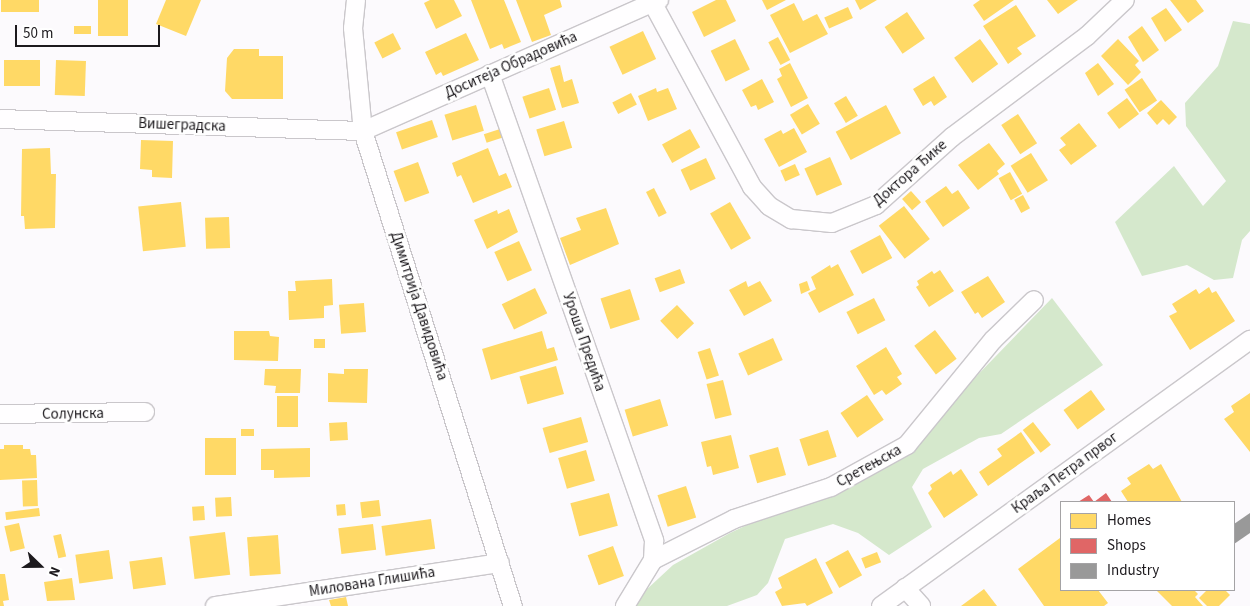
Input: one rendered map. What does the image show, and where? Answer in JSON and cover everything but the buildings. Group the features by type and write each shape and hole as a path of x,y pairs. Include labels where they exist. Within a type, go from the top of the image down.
{"street":[{"name":"Димитрија Давидовића","path":"356,0 353,28 363,131 513,606"},
{"name":"Доктора Ђике","path":"654,1 752,187 769,206 791,219 832,223 876,205 952,137 1086,36 1125,0"},
{"name":"Доситеја Обрадовића","path":"363,131 654,1"},
{"name":"Уроша Предића","path":"490,74 654,541 653,560"},
{"name":"Вишеградска","path":"0,119 363,131"},
{"name":"Сретењска","path":"653,560 734,518 831,487 907,444 993,340 1034,300"},
{"name":"Краља Петра првог","path":"881,606 1250,340"},
{"name":"Солунска","path":"0,414 145,412"},
{"path":"624,606 653,560"},
{"name":"Милована Глишића","path":"215,606 500,563"},
{"path":"905,588 921,606"}],"green space":[{"path":"1233,21 1250,24 1250,231 1242,240 1233,278 1214,280 1187,265 1142,276 1115,222 1174,166 1203,206 1226,181 1186,126 1185,103 1218,66"},
{"path":"1052,298 1103,365 1001,434 979,438 923,469 912,487 932,527 889,555 858,533 833,524 785,539 768,583 757,595 727,606 635,606 645,591 673,565 730,533 917,445 964,389"}]}
